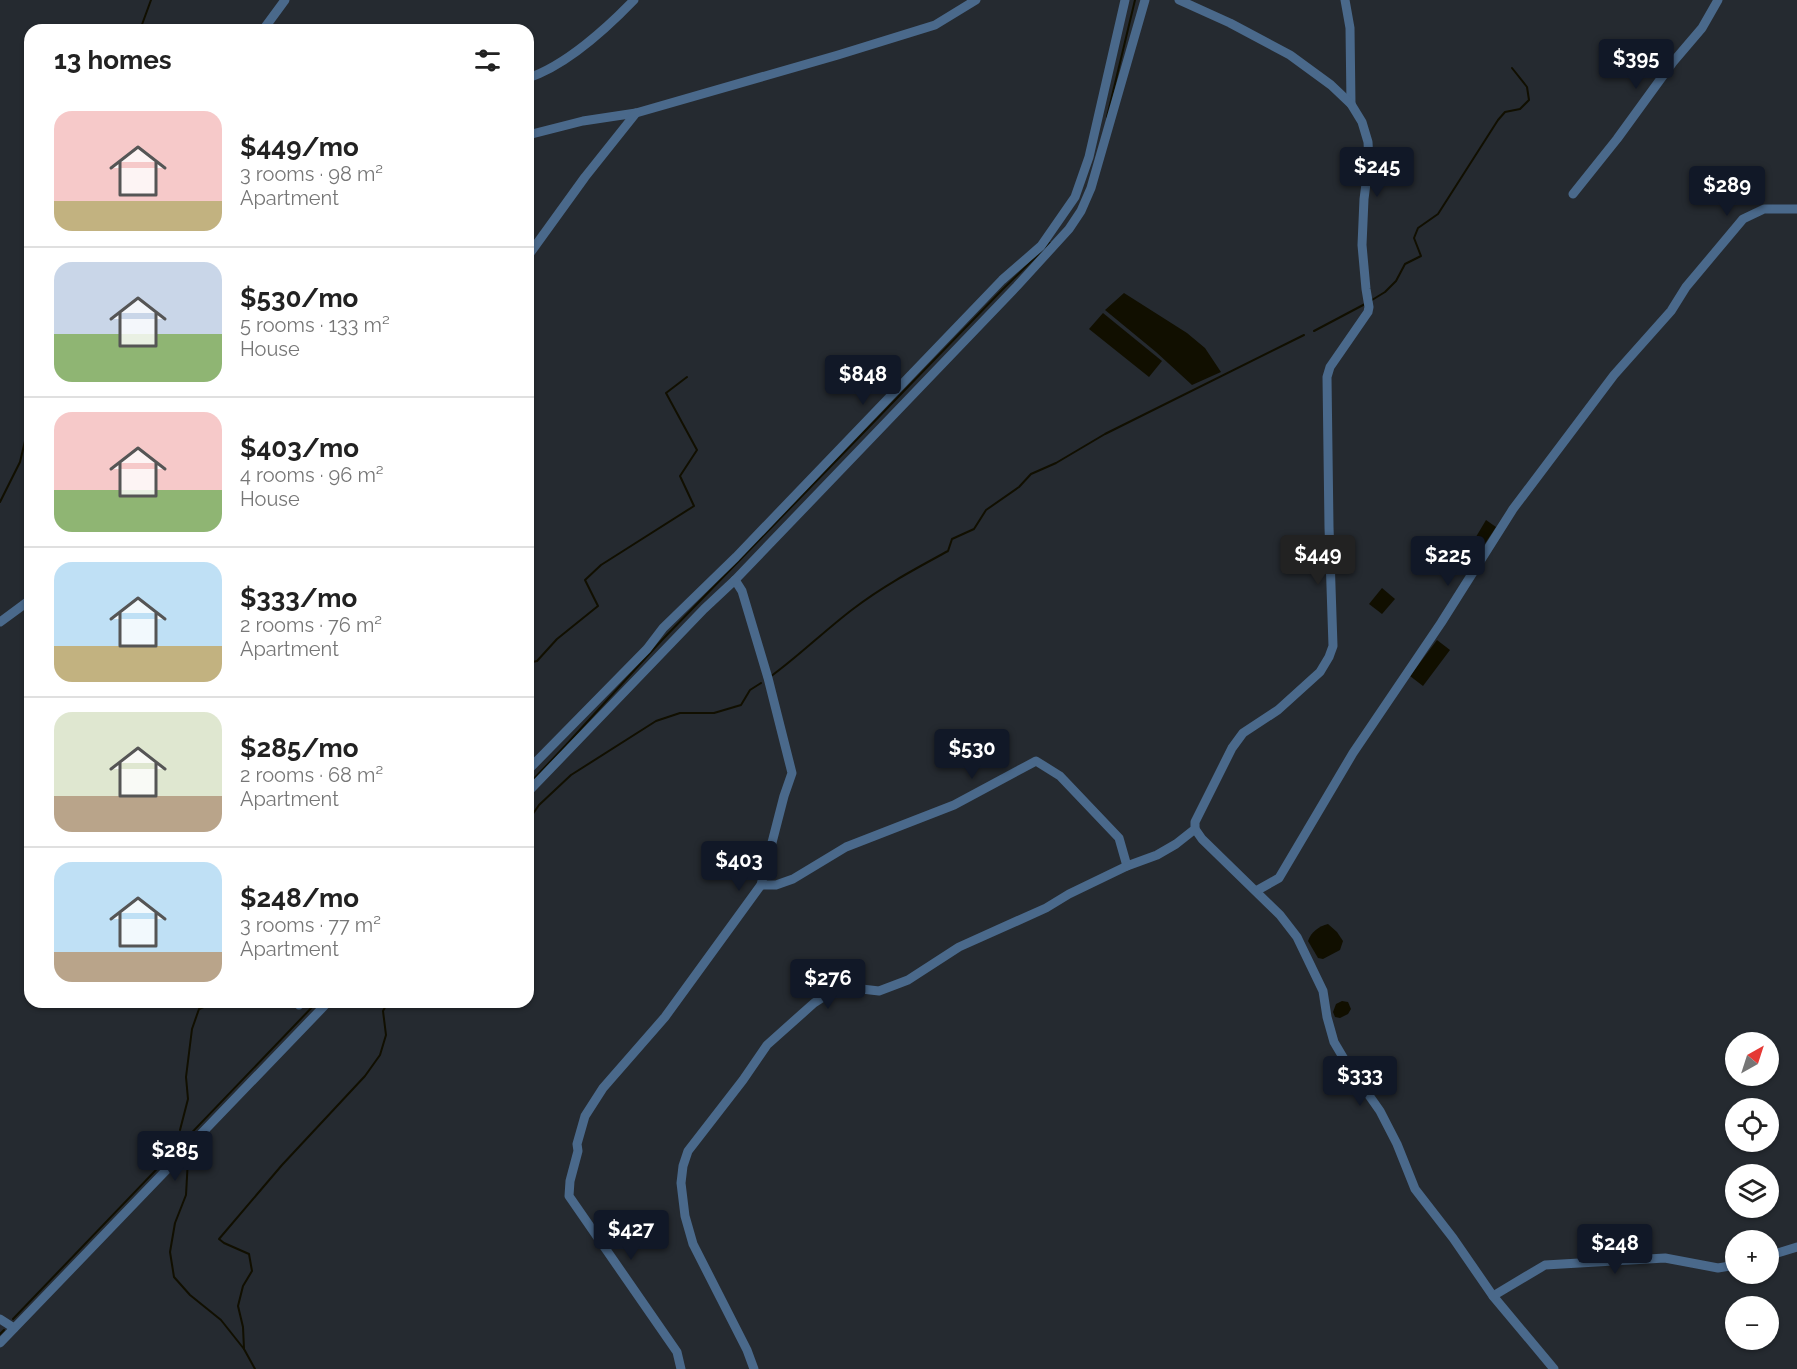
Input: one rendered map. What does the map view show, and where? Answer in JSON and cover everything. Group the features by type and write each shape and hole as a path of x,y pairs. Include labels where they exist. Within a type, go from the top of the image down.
{"street":[{"path":"267,24 285,0"},
{"path":"534,75 554,66 588,42 617,19 634,0"},
{"path":"534,133 583,121 636,113 744,83 935,25 976,0"},
{"path":"534,764 1002,280 1041,246 1075,197 1089,157 1125,0"},
{"path":"534,786 704,609 735,580 1069,229 1081,211 1091,188 1145,0"},
{"path":"1179,0 1230,23 1290,55 1331,85 1351,104 1362,122 1368,142 1369,161 1364,199 1362,245 1370,307 1330,367 1328,377 1333,646 1320,672 1278,710 1243,733 1232,748 1196,822 1195,829 1202,839 1280,915 1297,937 1323,991 1334,1042 1380,1111 1397,1144 1414,1189 1453,1238 1493,1296 1554,1369"},
{"path":"1345,0 1350,28 1351,104"},
{"path":"1573,194 1617,139 1673,62 1702,28 1718,0"},
{"path":"534,248 585,177 636,113"},
{"path":"1256,891 1279,878 1353,753 1441,623 1513,509 1614,375 1671,310 1686,286 1743,219 1764,208 1797,209"},
{"path":"681,1369 677,1352 569,1196 570,1181 585,1116 603,1088 665,1017 761,885 792,772 768,678 742,591 735,580"},
{"path":"0,622 24,604"},
{"path":"761,885 776,885 793,879 846,847 954,805 1036,761 1060,776 1119,838 1127,866"},
{"path":"754,1369 747,1350 693,1244 685,1216 681,1183 688,1151 767,1045 814,1003 831,992 853,988 879,991 894,986 914,976 958,947 1046,908 1069,894 1127,866 1157,855 1195,829"},
{"path":"0,1343 322,1008"},
{"path":"1779,1253 1797,1247"},
{"path":"1493,1296 1545,1265 1665,1258 1718,1268 1725,1266"},
{"path":"0,1319 14,1328"}],"shaded area":[{"path":"1124,293 1187,333 1205,348 1221,372 1192,385 1105,310"},
{"path":"1103,313 1162,361 1149,377 1089,329"},
{"path":"1486,520 1496,527 1478,554 1470,547"},
{"path":"1382,588 1395,599 1382,614 1369,604"},
{"path":"1437,640 1450,650 1423,686 1410,676"},
{"path":"1328,924 1343,941 1340,950 1323,959 1318,958 1308,941 1316,930"},
{"path":"1342,1001 1348,1002 1351,1009 1348,1014 1340,1018 1335,1017 1333,1012 1336,1004"}],"waterway":[{"path":"142,24 151,0"},
{"path":"1107,117 1135,0"},
{"path":"1372,300 1396,281 1405,264 1421,256 1414,238 1418,228 1438,214 1498,120 1505,112 1520,109 1529,100 1527,87 1512,68"},
{"path":"534,779 662,640 1050,243"},
{"path":"1314,331 1365,304"},
{"path":"770,677 864,601 899,578 948,551 952,539 974,529 986,510 1019,487 1031,474 1056,463 1105,434 1304,335"},
{"path":"534,662 557,639 598,606 585,580 601,565 694,506 680,476 697,450 666,393 687,377"},
{"path":"0,502 20,462 24,445"},
{"path":"534,812 571,775 656,721 680,713 714,713 741,705 750,690 761,683"},
{"path":"180,1130 188,1099 186,1077 192,1029 201,1008"},
{"path":"13,1319 311,1008"},
{"path":"244,1349 243,1327 238,1306 243,1286 252,1271 249,1254 219,1239 282,1165 365,1076 380,1055 386,1035 383,1011 385,1008"},
{"path":"188,1159 186,1195 175,1223 170,1252 174,1277 190,1295 221,1320 244,1349 255,1369"},
{"path":"0,1334 4,1330"}]}
